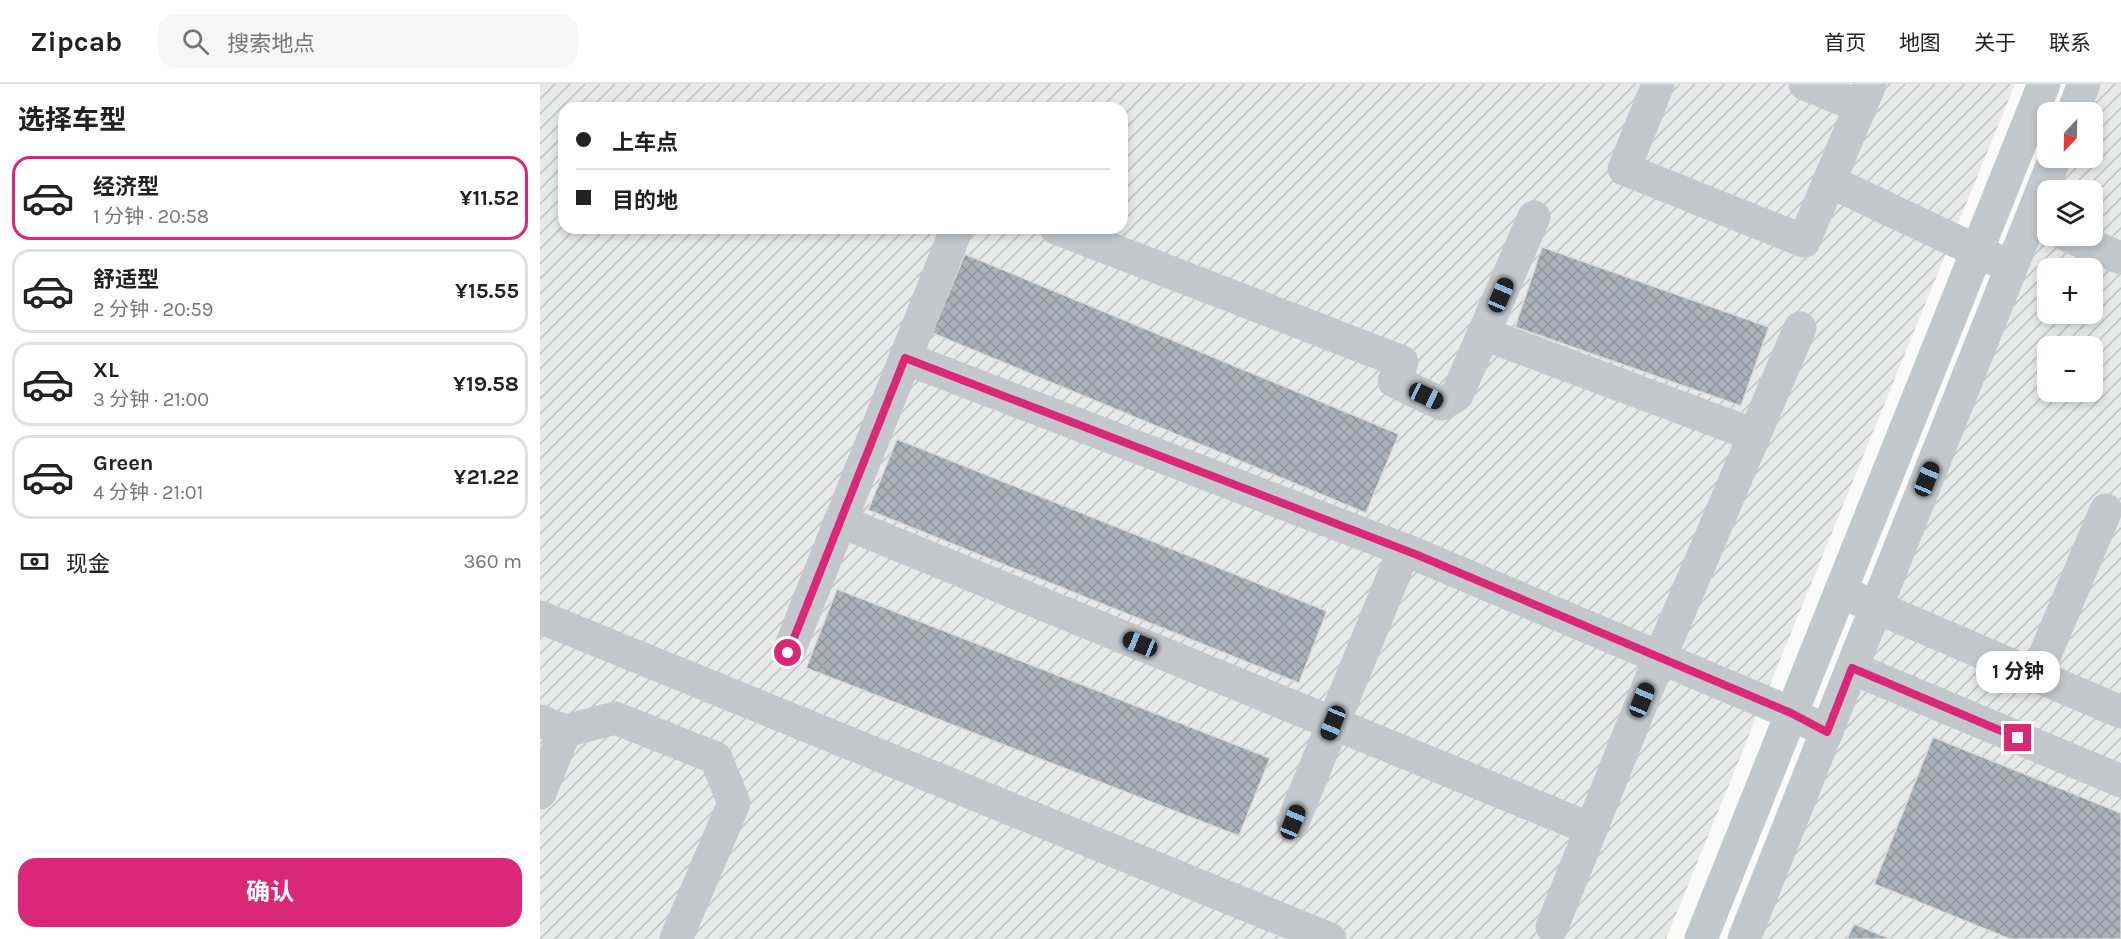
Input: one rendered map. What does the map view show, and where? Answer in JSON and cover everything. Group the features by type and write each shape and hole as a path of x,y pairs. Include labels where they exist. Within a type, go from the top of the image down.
{"street":[{"path":"1658,84 1624,169 1804,241 1865,95 1805,84"},
{"path":"1701,939 2044,84"},
{"path":"2077,102 2084,84"},
{"path":"1829,181 1977,252 2012,266"},
{"path":"1997,201 2037,222"},
{"path":"1071,234 1402,362 1394,381 1442,404 1458,395 1534,217"},
{"path":"1744,939 2012,266 2037,226"},
{"path":"788,653 955,234"},
{"path":"2092,246 2121,258"},
{"path":"1552,927 1659,657 1800,328"},
{"path":"1484,334 1754,435"},
{"path":"905,358 1404,550 1791,713 1827,732"},
{"path":"2036,676 2106,510"},
{"path":"840,521 1591,829"},
{"path":"1293,822 1404,550"},
{"path":"1840,592 2121,712"},
{"path":"540,617 1325,938"},
{"path":"1852,668 2121,781"},
{"path":"540,793 552,726 615,718 716,758 734,803 676,939"}],"shaded area":[{"path":"540,84 2015,84 1666,939 540,939"},
{"path":"2094,84 2121,84 2121,939 1749,939 2037,226 2037,246 2103,246 2103,180 2056,180 2061,168 2103,168 2103,102 2086,102"}],"building":[{"path":"1542,247 1769,327 1741,406 1515,327"},
{"path":"965,254 1399,434 1366,513 932,333"},
{"path":"897,439 1327,611 1299,683 868,510"},
{"path":"837,589 1270,758 1239,836 806,668"},
{"path":"1933,737 2121,813 2121,939 2010,939 1874,884"},
{"path":"1854,924 1891,939 1847,939"}],"route":[{"path":"788,653 905,358 1415,554 1791,713 1827,732 1852,668 2018,738"}]}
